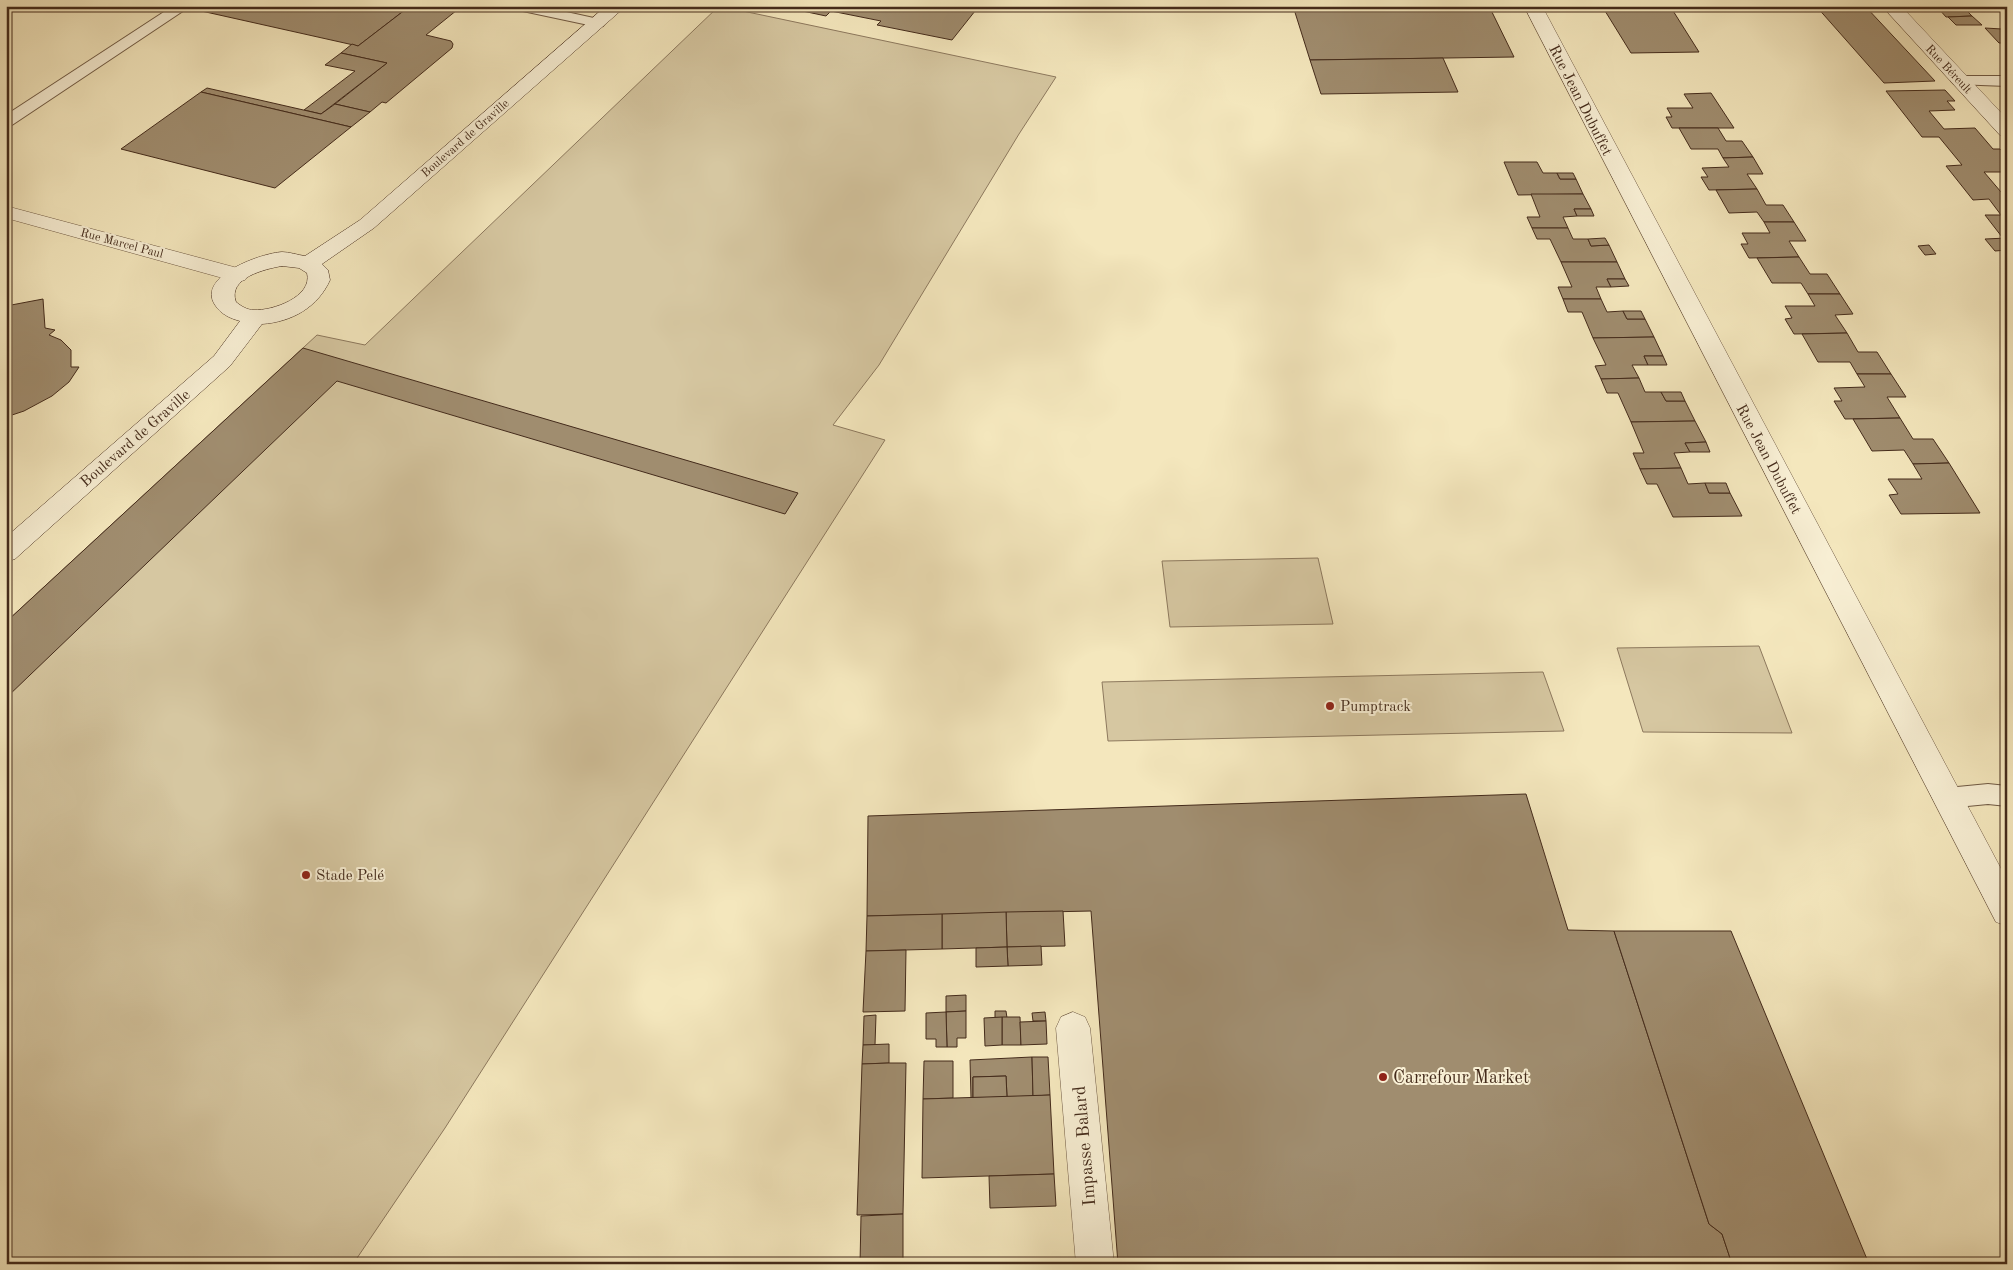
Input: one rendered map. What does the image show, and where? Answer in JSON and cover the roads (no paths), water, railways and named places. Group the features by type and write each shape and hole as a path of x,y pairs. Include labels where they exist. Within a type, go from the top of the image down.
{"street":[{"name":"Boulevard de Graville","path":"308,264 367,224 617,6"},
{"name":"Rue Jean Dubuffet","path":"1532,6 2007,912"},
{"name":"Rue Béreult","path":"1890,6 2007,132"},
{"name":"Rue Marcel Paul","path":"6,212 237,274"},
{"path":"296,260 308,264 316,270 320,277 318,286 312,296 287,311 255,317 229,310 223,302 222,293 227,284 237,274 266,262 296,260"},
{"name":"Boulevard de Graville","path":"6,552 222,361 255,317"},
{"name":"Impasse Balard","path":"1073,1028 1095,1264"}],"lane":[{"path":"518,6 598,23"},
{"path":"6,122 182,7"},
{"path":"1960,81 2007,81"},
{"path":"1947,798 2000,792"}],"place":[{"name":"Pumptrack","path":"1330,706"},
{"name":"Stade Pelé","path":"306,875"},
{"name":"Carrefour Market","path":"1383,1077"}]}
